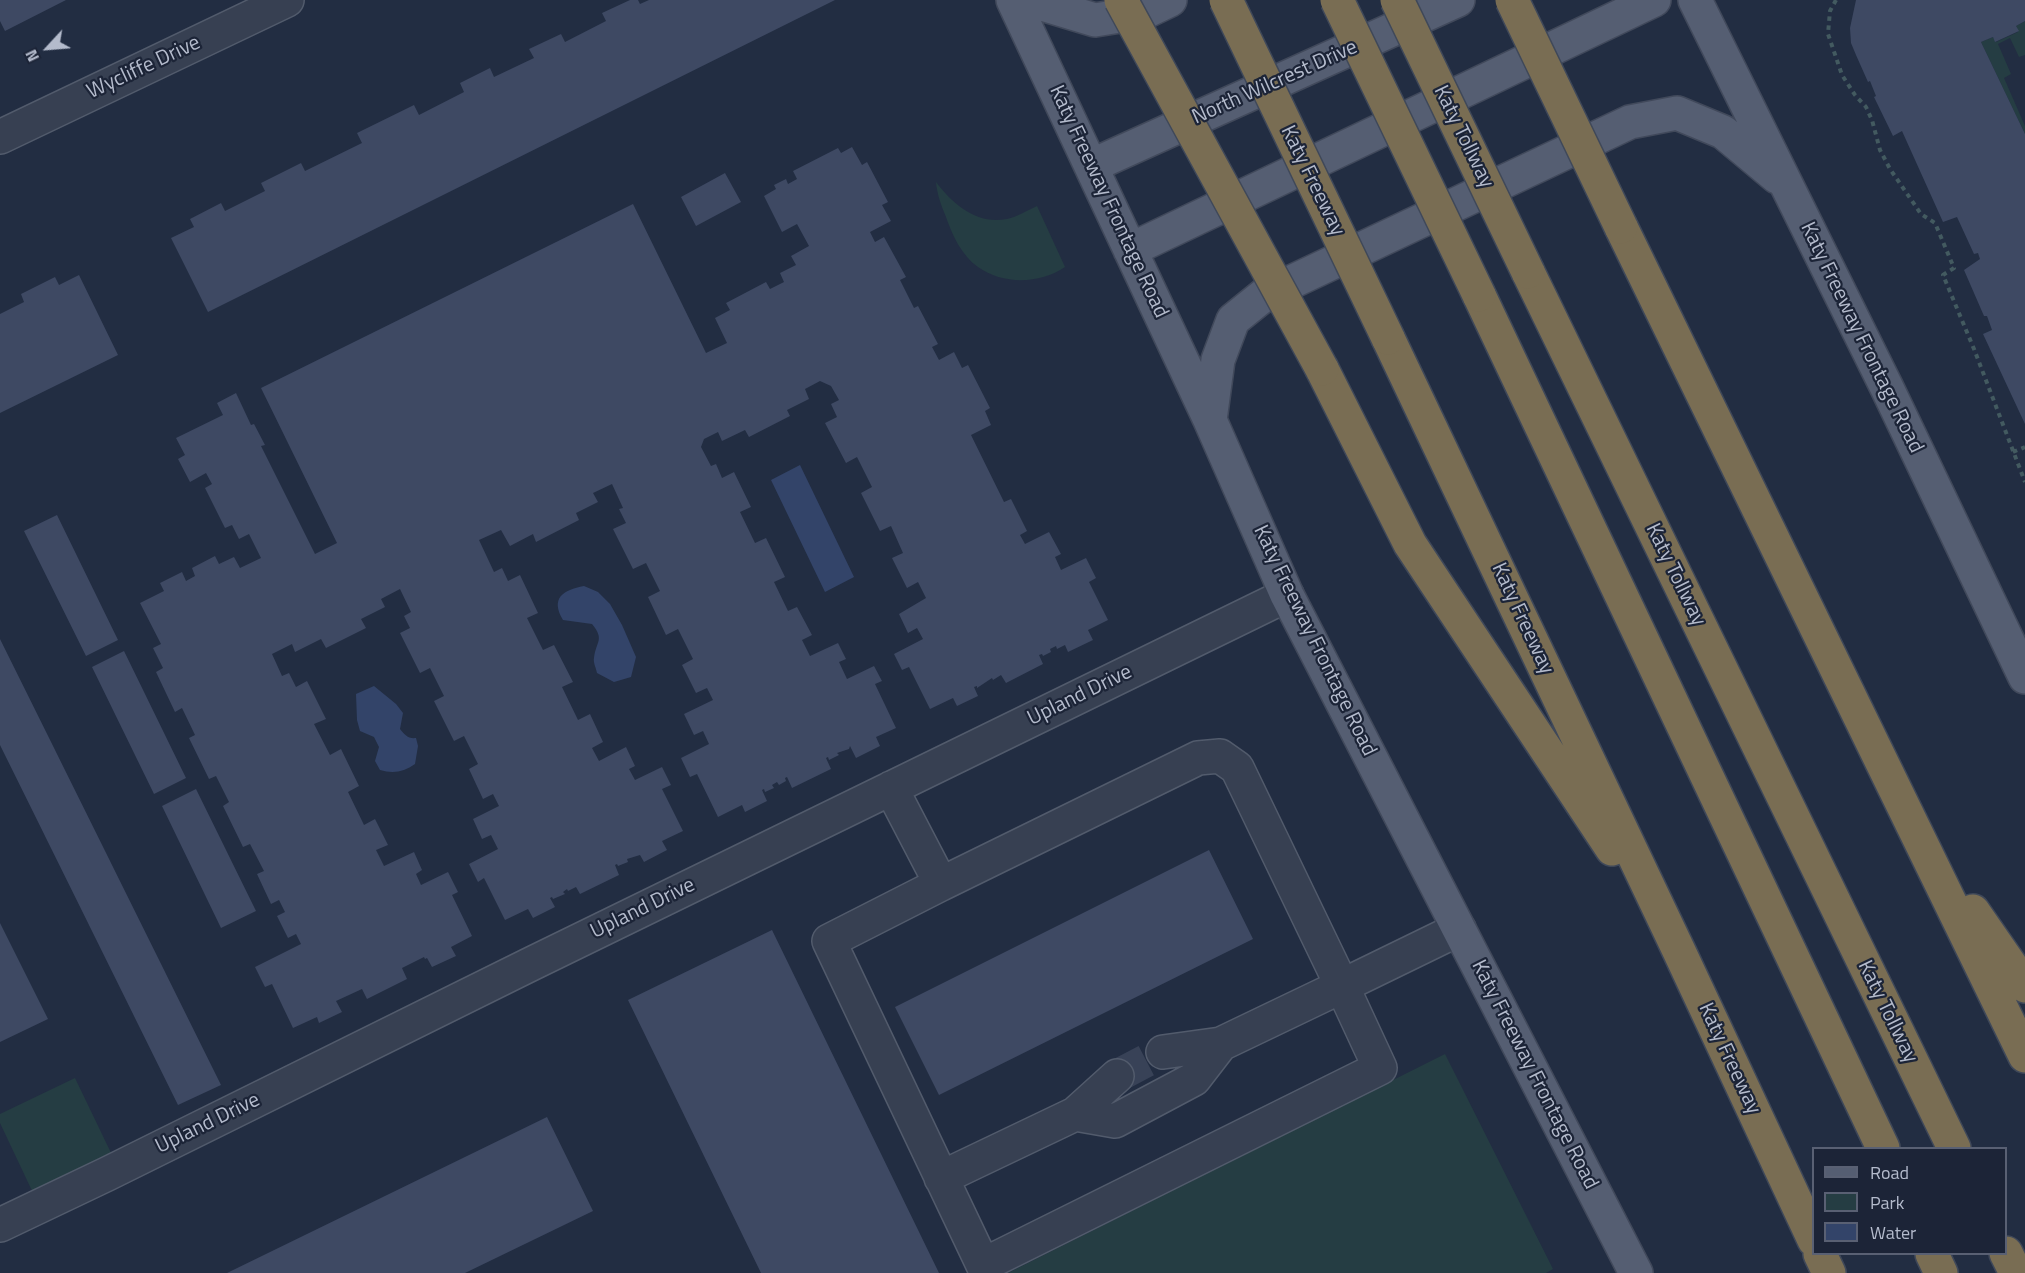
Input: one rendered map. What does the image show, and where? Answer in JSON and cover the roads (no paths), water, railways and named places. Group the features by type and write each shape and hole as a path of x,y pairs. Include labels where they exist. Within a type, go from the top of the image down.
{"highway":[{"path":"1121,0 1322,369 1410,544 1679,951"},
{"name":"Katy Freeway","path":"1226,0 1679,951 1812,1236"},
{"path":"1337,0 1882,1147"},
{"name":"Katy Tollway","path":"1397,0 1953,1147"},
{"path":"1512,0 2025,1056"},
{"path":"1914,824 2025,986"},
{"path":"1820,1255 1829,1273"},
{"path":"1932,1255 1941,1273"},
{"path":"2007,1255 2016,1273"}],"main road":[{"name":"Katy Freeway Frontage Road","path":"1013,0 1210,420 1287,595 1636,1273"},
{"path":"1038,0 1042,4 1095,20 1145,12 1170,0"},
{"name":"North Wilcrest Drive","path":"1091,166 1458,0"},
{"path":"1130,250 1654,0"},
{"name":"Katy Freeway Frontage Road","path":"1695,0 1887,388 2025,677"},
{"path":"1210,420 1218,360 1233,320 1264,295 1630,122 1677,113 1723,132 1785,183"}],"street":[{"name":"Wycliffe Drive","path":"0,137 287,0"},
{"name":"Upland Drive","path":"0,1225 1287,595"},
{"path":"1220,756 1237,768 1342,986 1380,1068 983,1265 829,941 1198,758 1220,756"},
{"path":"891,788 941,884"},
{"path":"1163,1052 1221,1044 1459,929"},
{"path":"1076,1113 1115,1121 1194,1079 1221,1044"},
{"path":"941,1178 1076,1113 1117,1076"}],"water":[{"path":"800,465 854,577 825,592 771,480"},
{"path":"584,586 598,592 610,604 622,625 636,657 631,677 614,682 597,673 594,660 599,637 596,629 592,624 563,620 558,606 561,596 570,590"},
{"path":"374,686 396,704 403,713 400,729 407,736 416,738 418,746 415,764 407,769 394,772 380,770 375,761 379,747 374,737 360,731 357,720 356,694"}],"tunnel":[{"path":"1117,1076 1163,1052"}]}
